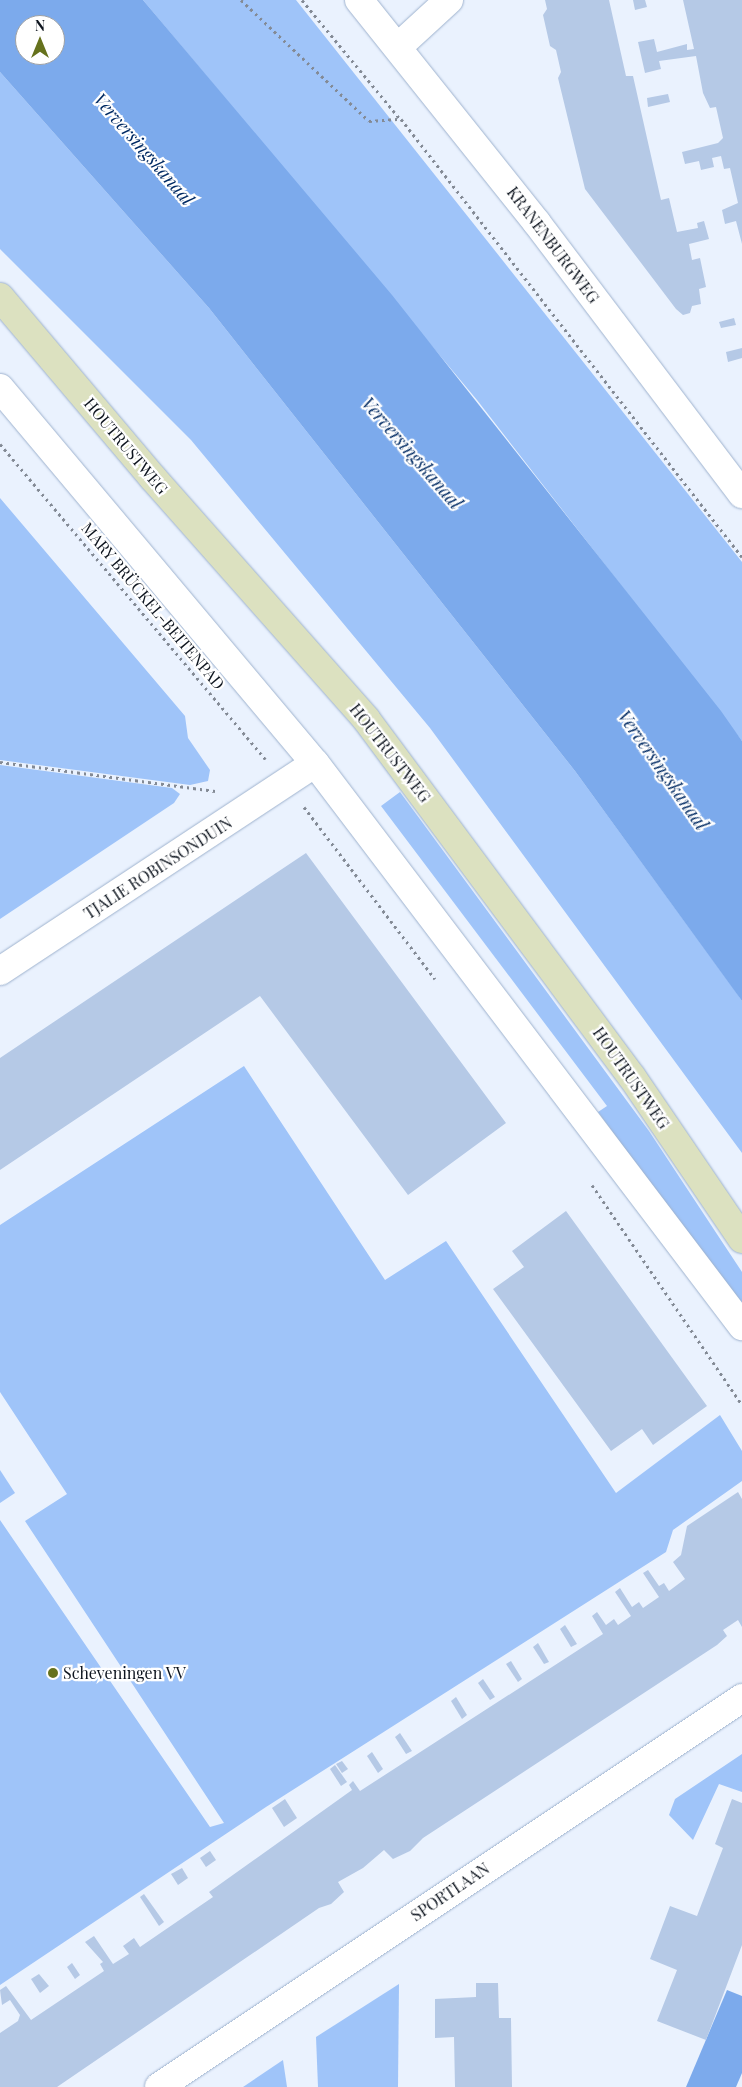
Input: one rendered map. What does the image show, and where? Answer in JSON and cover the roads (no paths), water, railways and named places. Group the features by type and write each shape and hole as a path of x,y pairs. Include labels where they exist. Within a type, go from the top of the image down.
{"main road":[{"name":"HOUTRUSTWEG","path":"0,297 159,486 366,719 632,1077 742,1239"}],"street":[{"name":"KRANENBURGWEG","path":"359,0 399,46 742,494"},
{"path":"399,46 449,0"},
{"path":"0,388 315,763 742,1326"},
{"name":"TJALIE ROBINSONDUIN","path":"0,972 276,791 315,763"},
{"name":"SPORTLAAN","path":"159,2087 742,1698"}],"water":[{"name":"Verversingskanaal","path":"0,0 143,0 392,295 721,711 742,741 742,1001 575,771 209,308 0,72"},
{"path":"727,1990 742,1996 742,2073 736,2087 686,2087"}],"place":[{"name":"Scheveningen VV","path":"53,1673"}]}
